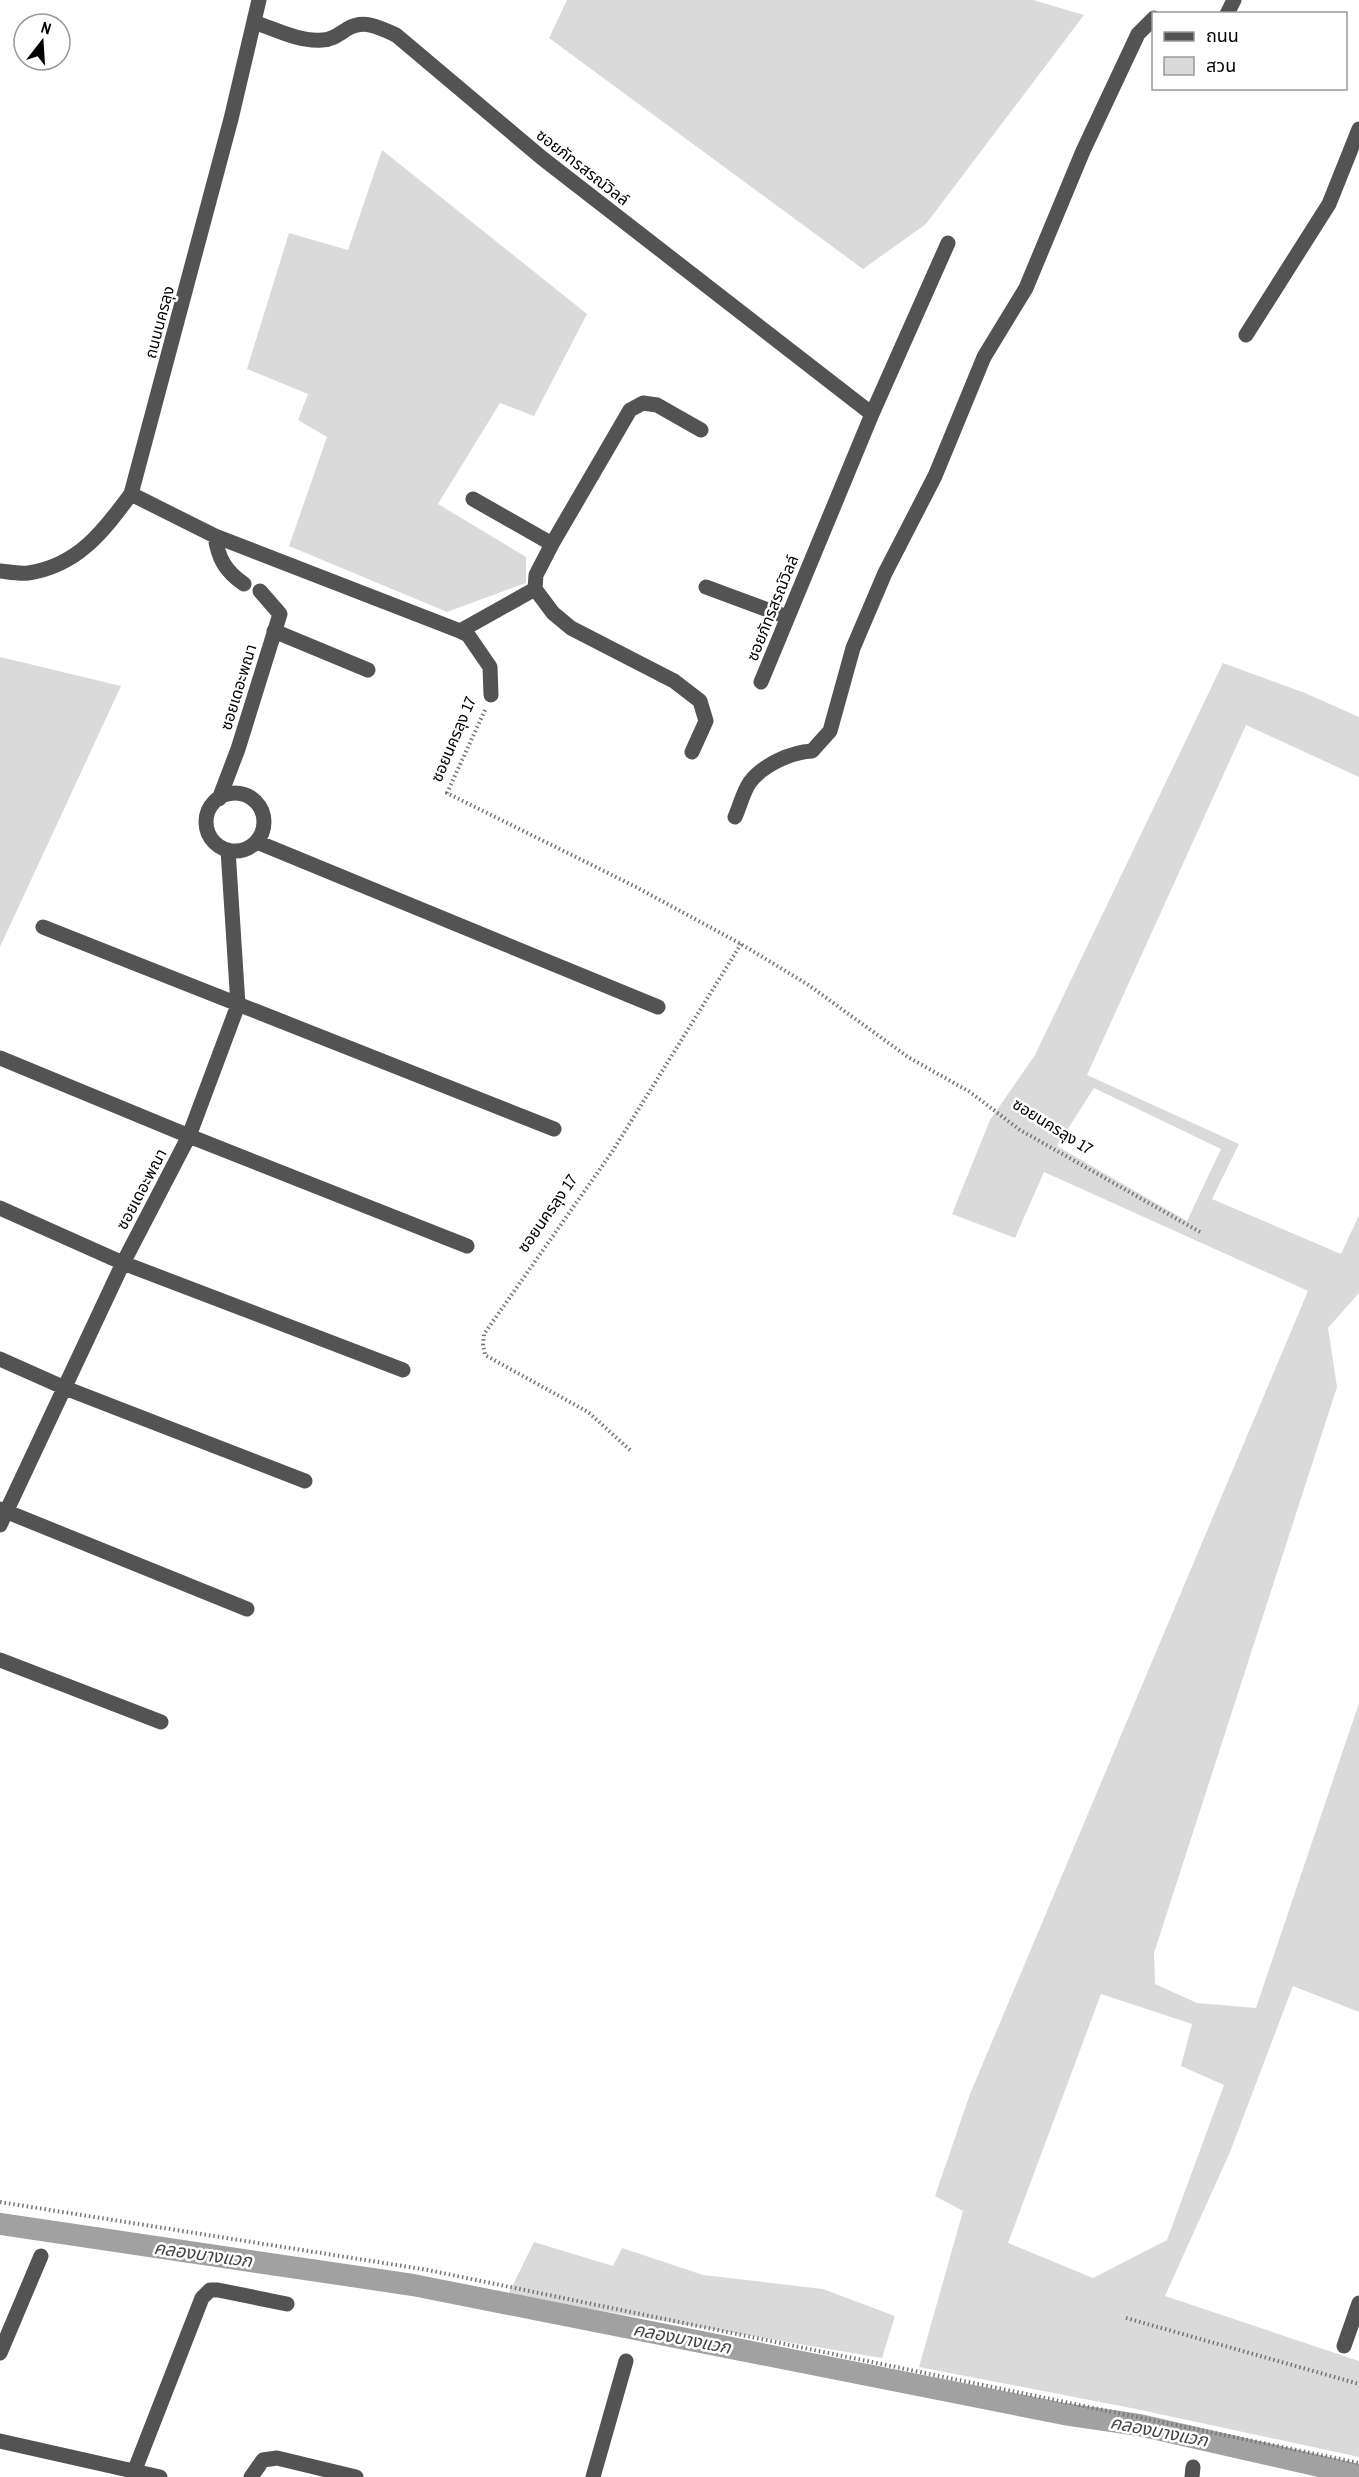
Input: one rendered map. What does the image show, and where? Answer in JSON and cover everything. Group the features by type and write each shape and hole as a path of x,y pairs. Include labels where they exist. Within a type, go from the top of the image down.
{"street":[{"name":"ถนนนครลุง","path":"0,571 27,573 66,562 102,534 131,495 222,153 259,0"},
{"path":"735,817 749,784 760,772 800,752 813,752 830,731 853,648 885,573 935,476 984,357 1026,288 1083,152 1138,34 1152,20"},
{"name":"ซอยภัทรสรณ์วิลล์","path":"254,22 302,39 322,40 336,37 349,28 363,24 372,24 396,34 542,158 872,414"},
{"path":"1245,334 1329,204 1359,129"},
{"name":"ซอยภัทรสรณ์วิลล์","path":"761,682 872,414 948,243"},
{"path":"692,752 706,721 700,701 674,681 572,628 552,613 535,589 536,575 552,544 630,410 643,403 657,405 701,430"},
{"name":"ซอยนครลุง 17","path":"131,495 215,536 468,635 490,667 491,695"},
{"path":"473,499 552,544"},
{"path":"215,536 217,553 226,570 244,584"},
{"path":"706,587 787,617"},
{"path":"460,631 535,589"},
{"name":"ซอยเดอะพณา","path":"2,1515 65,1388 123,1263 189,1136 238,1005 228,850 213,842 207,825 209,810 219,799 238,749 280,614 261,591"},
{"path":"274,631 368,670"},
{"path":"219,799 227,794 246,795 260,807 265,825 257,842 244,850 228,850"},
{"path":"257,842 657,1007"},
{"path":"44,927 554,1129"},
{"path":"0,1058 189,1136 467,1245"},
{"path":"0,1208 123,1263 403,1370"},
{"path":"0,1359 65,1388 305,1481"},
{"path":"2,1515 247,1609"},
{"path":"0,1660 161,1722"},
{"path":"0,2353 41,2256"},
{"path":"134,2472 202,2298 210,2290 218,2290 287,2304"},
{"path":"1344,2346 1359,2303"},
{"path":"592,2477 626,2361"},
{"path":"0,2441 160,2477"},
{"path":"250,2477 263,2460 277,2458 356,2477"}],"path":[{"name":"ซอยนครลุง 17","path":"491,695 447,793 626,882 741,944 807,984 908,1057 970,1092 1020,1130 1200,1232"},
{"name":"ซอยนครลุง 17","path":"630,1450 588,1412 486,1355 483,1345 484,1334 612,1152 741,944"},
{"path":"0,2202 428,2270 1359,2463"},
{"path":"1126,2318 1359,2385"}],"green space":[{"path":"567,0 1033,0 1084,15 926,224 863,269 549,38"},
{"path":"382,150 587,314 534,416 500,403 438,504 526,557 526,583 447,612 289,546 327,437 298,420 308,394 247,369 289,233 348,250"},
{"path":"0,657 121,686 0,947"},
{"path":"1223,663 1305,693 1359,717 1359,777 1246,725 1087,1075 1239,1144 1212,1199 1341,1254 1359,1215 1359,1293 1328,1328 1337,1387 1154,1953 1155,1984 1197,2003 1256,2008 1359,1703 1359,2012 1293,1986 1230,2152 1165,2296 1359,2361 1359,2457 1136,2409 919,2367 963,2211 935,2196 970,2094 1308,1291 1044,1172 1015,1238 952,1214 990,1120 1035,1055","holes":["1094,1088 1221,1149 1187,1221 1057,1146","1101,1994 1192,2024 1181,2066 1224,2085 1167,2240 1093,2278 1008,2243"]},
{"path":"534,2242 613,2266 622,2248 703,2275 823,2289 895,2316 882,2358 508,2295"}],"waterway":[{"name":"คลองบางแวก","path":"0,2224 413,2285 1064,2414 1139,2425 1359,2475"}]}
